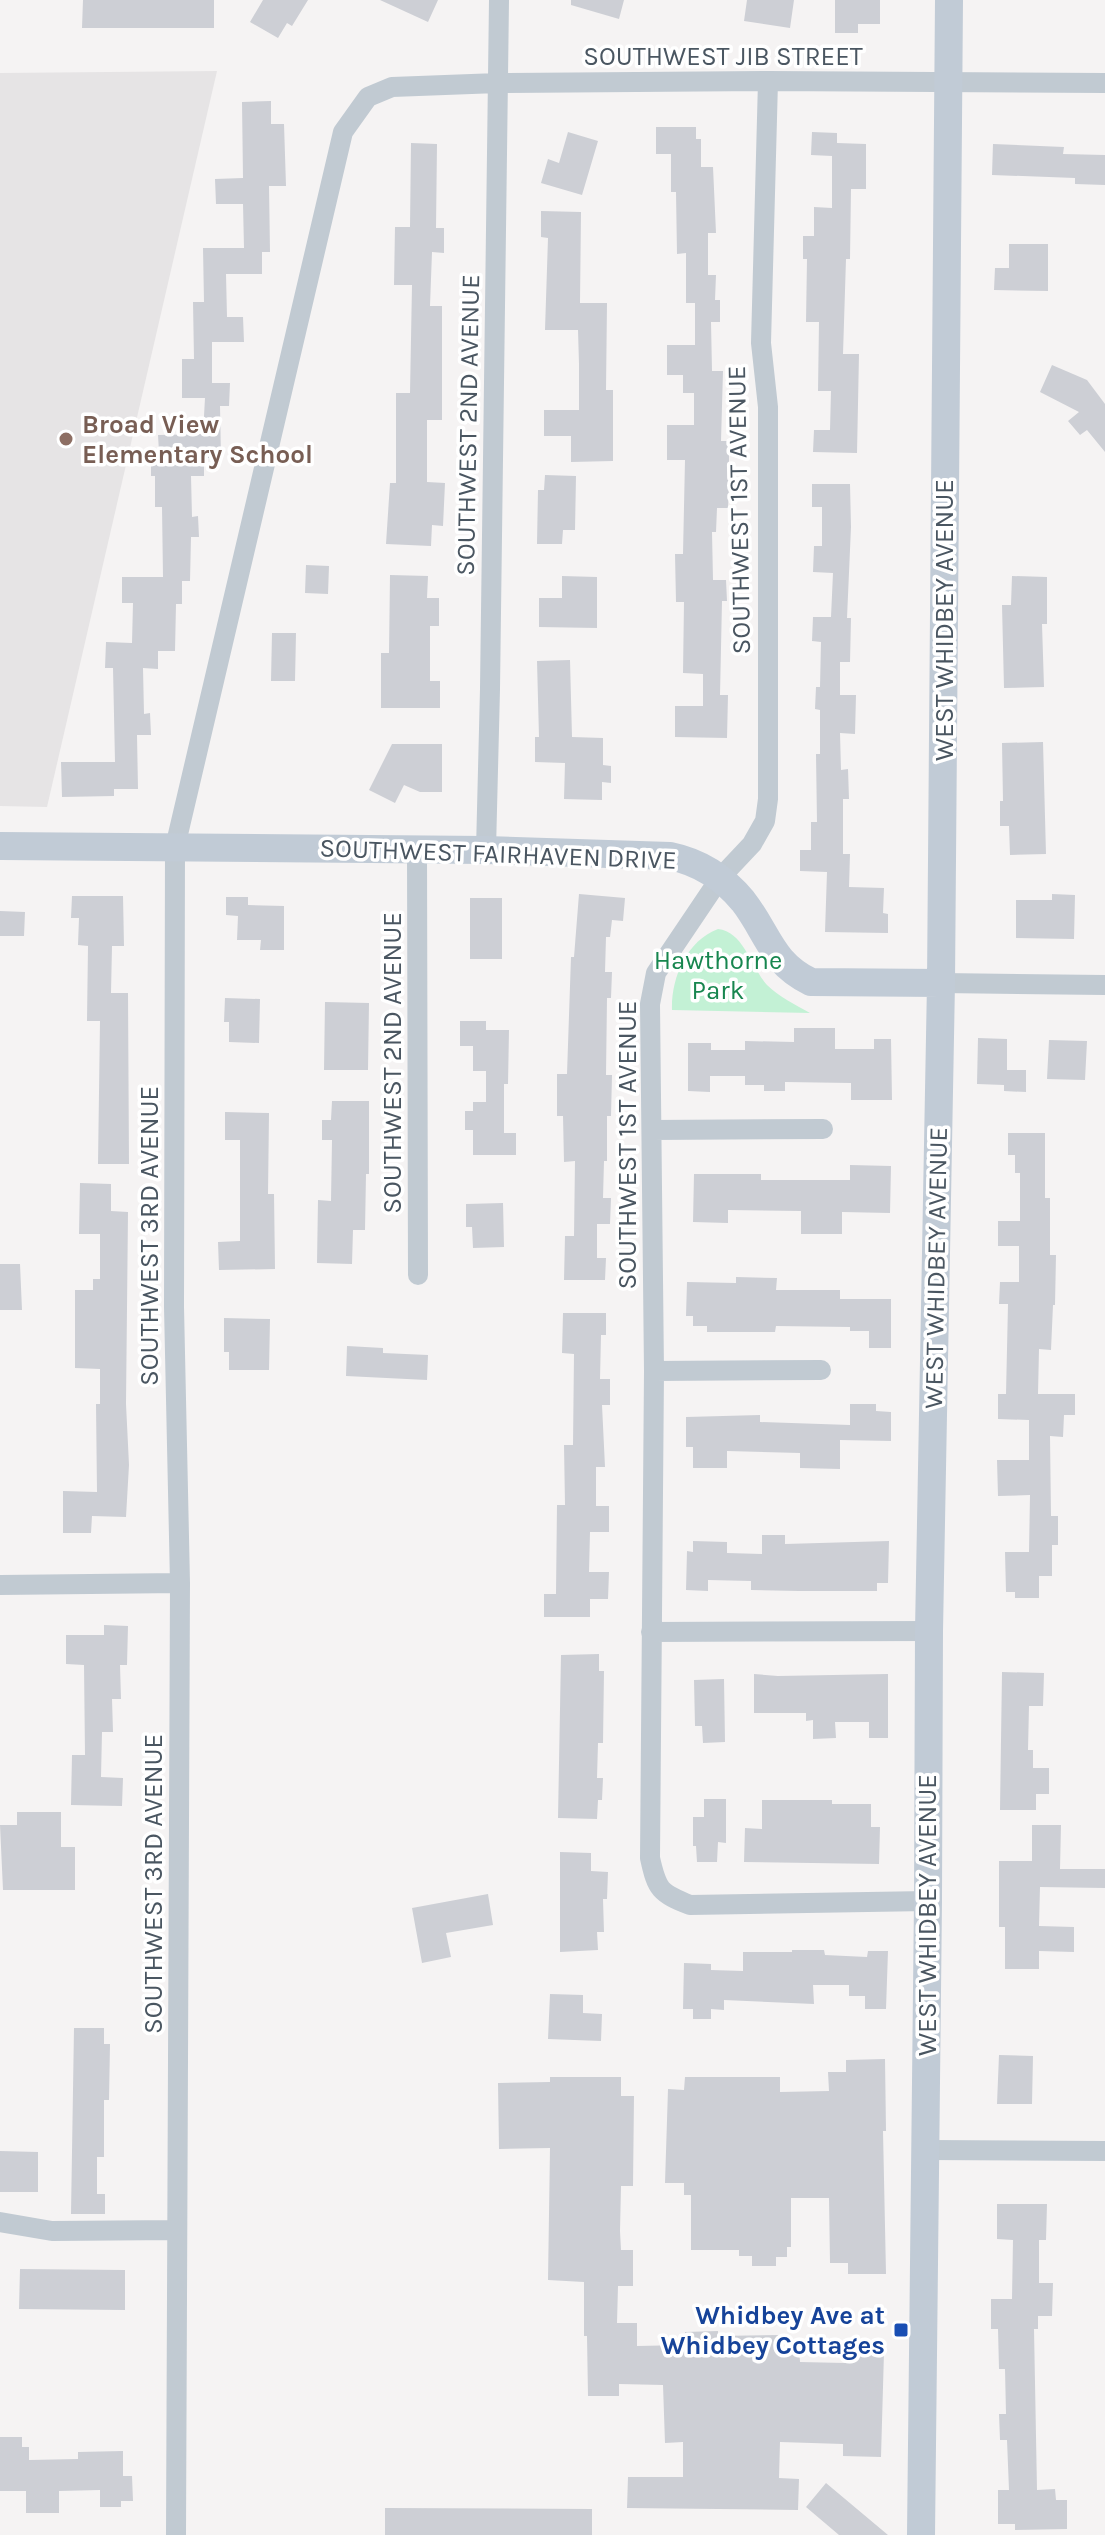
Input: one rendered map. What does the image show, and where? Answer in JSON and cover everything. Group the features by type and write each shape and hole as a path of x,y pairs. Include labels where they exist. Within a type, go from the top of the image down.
{"street":[{"name":"SOUTHWEST 2ND AVENUE","path":"486,850 499,0"},
{"name":"WEST WHIDBEY AVENUE","path":"921,2535 929,1631 941,983 949,0"},
{"name":"SOUTHWEST 1ST AVENUE","path":"768,81 761,343 768,407 768,799 765,821 752,844 720,878 656,973 650,1004 654,1371 650,1858 655,1880 665,1895 690,1905 928,1901"},
{"name":"SOUTHWEST JIB STREET","path":"498,83 1105,83"},
{"name":"SOUTHWEST 3RD AVENUE","path":"176,2535 180,1583 174,1307 175,847 343,132 368,97 392,87 498,83"},
{"name":"SOUTHWEST FAIRHAVEN DRIVE","path":"0,846 486,850 670,856 692,861 720,878 743,901 779,960 798,976 811,982 941,983"},
{"name":"SOUTHWEST 2ND AVENUE","path":"417,850 418,1275"},
{"path":"941,983 1105,985"},
{"path":"652,1130 823,1129"},
{"path":"654,1371 821,1370"},
{"path":"0,1585 180,1583"},
{"path":"651,1632 929,1631"},
{"path":"926,2150 1105,2151"},
{"path":"0,2222 52,2231 177,2230"}],"shaded area":[{"name":"Broad View Elementary School","path":"217,71 47,807 0,806 0,73"}],"green space":[{"name":"Hawthorne Park","path":"718,929 741,943 767,985 810,1013 672,1010 674,986 683,962 697,942"}],"building":[{"path":"83,0 214,0 214,28 82,28"},
{"path":"263,0 308,0 292,26 287,23 278,38 250,22"},
{"path":"380,0 438,0 428,22"},
{"path":"571,0 624,0 619,19 571,5"},
{"path":"747,0 794,0 790,28 744,21"},
{"path":"835,0 880,0 880,24 858,24 858,33 835,33"},
{"path":"271,101 271,124 284,124 286,186 269,186 270,252 262,252 262,274 226,274 227,317 243,317 244,342 212,342 212,383 230,383 229,406 220,406 221,458 204,458 204,476 191,476 192,517 198,516 199,537 191,537 190,581 182,581 182,604 176,604 175,651 158,651 158,669 143,668 144,714 150,713 151,735 137,735 138,789 114,789 114,796 62,797 61,762 115,762 113,668 105,668 106,642 132,643 133,603 122,603 122,577 163,577 162,507 155,507 151,452 159,452 158,435 203,434 205,398 182,398 182,359 194,359 193,302 204,302 203,248 244,248 243,204 216,204 215,179 243,178 242,102"},
{"path":"656,127 696,127 696,139 701,139 701,167 713,167 716,233 708,233 708,275 716,275 715,300 720,300 720,322 711,322 712,371 723,371 721,441 729,441 729,486 728,508 717,508 716,532 712,532 713,580 726,580 727,601 722,601 720,695 728,695 727,738 675,737 675,706 703,706 703,674 683,673 684,602 676,602 675,554 683,554 685,460 667,460 667,425 694,425 694,393 683,393 683,375 667,375 667,345 695,345 695,303 686,303 686,253 677,254 676,192 671,192 671,154 656,154"},
{"path":"568,132 598,141 582,195 541,183 548,159 559,163"},
{"path":"812,132 837,133 837,143 866,144 866,189 851,189 843,354 859,354 857,453 813,452 814,430 830,430 831,391 818,391 819,322 806,322 807,259 803,259 803,236 814,236 814,207 832,208 832,156 811,155"},
{"path":"411,143 437,144 436,228 444,228 444,253 432,252 430,306 442,306 442,420 427,420 427,482 445,483 443,526 432,525 431,546 386,544 390,483 396,483 396,393 410,393 412,285 394,285 395,227 410,227"},
{"path":"993,144 1064,147 1063,154 1105,155 1105,185 1075,184 1075,178 992,175"},
{"path":"541,211 581,212 580,303 607,303 606,390 613,390 613,461 571,462 571,436 544,436 544,410 579,410 579,364 578,330 545,330 548,238 541,237"},
{"path":"1009,244 1048,244 1048,291 994,290 995,268 1009,268"},
{"path":"1052,365 1087,380 1105,404 1105,452 1087,430 1080,435 1068,421 1079,412 1040,392"},
{"path":"545,475 576,476 575,530 563,530 562,544 537,544 538,490 544,490"},
{"path":"812,484 850,484 847,618 851,618 850,662 840,662 840,695 856,695 855,734 840,733 841,770 848,769 849,799 843,799 843,854 850,854 849,887 884,888 883,913 888,914 888,933 825,932 827,872 800,871 800,850 811,850 811,822 817,822 816,754 820,754 820,710 815,709 816,687 820,687 821,642 812,641 813,617 831,617 833,573 813,572 814,546 822,546 822,507 812,507"},
{"path":"306,565 329,566 328,594 305,593"},
{"path":"390,575 428,576 427,598 439,598 439,626 430,626 430,681 440,681 440,708 381,708 381,653 389,653"},
{"path":"562,576 597,577 597,628 539,627 539,598 562,598"},
{"path":"1012,576 1047,577 1047,624 1042,624 1044,687 1004,688 1002,605 1011,605"},
{"path":"272,633 296,633 295,681 271,681"},
{"path":"570,660 572,737 603,738 603,765 611,766 611,783 602,782 602,800 564,799 565,763 535,762 535,737 539,737 537,661"},
{"path":"1043,742 1046,854 1010,855 1009,826 1000,826 1002,743"},
{"path":"392,744 442,744 442,792 420,792 404,785 395,803 369,790"},
{"path":"579,894 625,898 623,921 612,920 610,937 606,937 605,972 612,972 611,998 607,998 606,1075 612,1075 603,1198 611,1198 610,1224 597,1224 597,1258 606,1258 605,1280 564,1280 565,1236 574,1236 575,1161 564,1162 563,1116 557,1116 557,1074 567,1074 571,957 574,957"},
{"path":"1052,894 1075,895 1074,939 1016,938 1016,900 1052,900"},
{"path":"72,896 123,896 124,946 112,946 111,993 128,993 129,1164 98,1164 100,1021 87,1021 88,946 78,945 79,918 71,918"},
{"path":"226,897 248,897 248,905 284,906 284,950 260,950 261,940 237,940 238,916 226,915"},
{"path":"470,898 502,898 502,959 470,959"},
{"path":"0,911 25,912 24,936 0,936"},
{"path":"225,998 260,999 259,1043 229,1042 229,1022 224,1022"},
{"path":"325,1002 369,1003 368,1070 324,1070"},
{"path":"460,1021 486,1021 486,1030 509,1030 504,1133 516,1133 516,1155 473,1155 473,1130 465,1130 465,1111 473,1111 473,1102 486,1102 486,1071 473,1071 473,1046 460,1046"},
{"path":"794,1028 835,1028 835,1049 874,1049 874,1039 891,1039 892,1100 851,1100 851,1083 785,1082 785,1091 764,1091 764,1085 745,1085 745,1076 710,1076 710,1092 688,1091 688,1043 711,1043 711,1050 745,1050 745,1041 794,1042"},
{"path":"978,1038 1007,1039 1007,1070 1026,1070 1026,1092 1004,1091 1004,1085 977,1084"},
{"path":"1049,1040 1087,1041 1085,1080 1047,1079"},
{"path":"332,1101 369,1101 365,1230 353,1230 352,1264 317,1263 318,1200 331,1201 332,1140 322,1140 322,1120 331,1120"},
{"path":"225,1112 269,1113 268,1194 274,1194 275,1269 219,1270 218,1242 240,1241 240,1140 225,1140"},
{"path":"1008,1133 1045,1133 1045,1198 1050,1198 1050,1255 1056,1255 1055,1305 1051,1350 1039,1349 1038,1394 1075,1394 1075,1415 1064,1415 1063,1437 1050,1436 1051,1516 1058,1516 1058,1545 1052,1545 1052,1576 1039,1576 1039,1598 1015,1598 1015,1592 1006,1592 1005,1552 1029,1552 1030,1495 998,1496 997,1460 1029,1460 1029,1420 998,1419 998,1394 1006,1394 1008,1304 999,1304 1000,1282 1019,1282 1019,1246 998,1246 998,1221 1020,1221 1020,1173 1015,1173 1015,1155 1008,1155"},
{"path":"850,1165 891,1166 890,1213 842,1212 842,1234 801,1234 801,1211 728,1210 728,1223 693,1222 694,1174 761,1174 761,1180 850,1180"},
{"path":"80,1183 111,1184 111,1211 128,1212 126,1404 129,1465 126,1517 92,1516 91,1533 63,1533 63,1491 97,1492 96,1404 100,1404 100,1369 75,1368 75,1290 93,1290 93,1279 100,1279 100,1234 79,1234"},
{"path":"503,1203 504,1247 473,1248 472,1227 466,1227 466,1204"},
{"path":"0,1264 20,1264 22,1310 0,1310"},
{"path":"736,1277 777,1278 776,1290 840,1290 840,1299 891,1299 891,1348 869,1348 869,1331 850,1331 850,1327 776,1326 775,1332 707,1332 707,1326 693,1326 693,1316 686,1316 687,1282 736,1283"},
{"path":"563,1313 606,1313 606,1335 601,1335 600,1379 610,1379 610,1405 602,1405 605,1467 596,1467 596,1506 609,1506 609,1532 590,1532 589,1572 609,1572 608,1599 590,1599 590,1617 544,1617 544,1594 556,1594 557,1505 565,1505 564,1445 573,1445 574,1354 562,1353"},
{"path":"224,1318 270,1319 269,1370 229,1370 229,1352 224,1352"},
{"path":"347,1346 383,1348 383,1353 428,1355 427,1380 346,1376"},
{"path":"850,1404 876,1404 876,1411 891,1412 891,1441 840,1440 840,1469 800,1468 800,1453 727,1451 727,1468 693,1468 693,1447 686,1447 686,1417 760,1415 760,1422 850,1425"},
{"path":"762,1535 785,1535 785,1544 889,1541 888,1583 877,1583 877,1591 799,1591 751,1590 751,1581 708,1580 708,1591 686,1590 687,1551 693,1552 693,1541 727,1542 727,1553 762,1554"},
{"path":"104,1625 128,1626 127,1665 120,1665 121,1699 112,1699 113,1732 102,1732 101,1777 123,1778 122,1806 71,1805 72,1755 85,1755 84,1665 66,1664 66,1635 104,1635"},
{"path":"599,1654 599,1671 604,1671 603,1743 598,1743 597,1778 603,1778 602,1800 598,1800 597,1819 558,1818 561,1655"},
{"path":"1002,1672 1044,1673 1043,1706 1029,1706 1028,1750 1033,1750 1033,1768 1049,1768 1049,1794 1036,1794 1036,1810 1000,1810"},
{"path":"754,1674 888,1674 888,1738 869,1738 869,1722 835,1722 836,1738 813,1739 813,1720 806,1721 806,1713 754,1713"},
{"path":"724,1679 725,1742 703,1743 702,1726 695,1726 694,1680"},
{"path":"704,1799 726,1799 726,1843 718,1842 717,1862 697,1862 696,1846 693,1846 693,1817 704,1817"},
{"path":"762,1800 832,1800 832,1804 871,1804 871,1827 880,1827 879,1864 744,1862 745,1828 762,1829"},
{"path":"17,1812 61,1812 61,1847 75,1847 75,1890 3,1890 0,1825 17,1825"},
{"path":"1032,1825 1061,1825 1060,1869 1105,1869 1105,1888 1040,1887 1039,1926 1074,1927 1074,1952 1039,1951 1039,1969 1005,1969 1005,1927 999,1927 999,1861 1032,1861"},
{"path":"560,1852 591,1853 591,1871 608,1872 607,1899 603,1899 604,1932 597,1932 598,1950 560,1952"},
{"path":"488,1894 493,1925 446,1933 451,1957 422,1963 412,1908"},
{"path":"824,1950 825,1955 867,1957 868,1951 888,1951 886,2009 865,2009 865,1996 849,1996 849,1985 813,1985 814,2004 724,2000 724,2010 711,2009 711,2019 693,2019 693,2009 683,2009 684,1963 711,1964 711,1970 743,1971 743,1952"},
{"path":"550,1994 583,1995 583,2013 602,2014 601,2041 548,2039"},
{"path":"74,2028 104,2028 104,2044 110,2044 109,2100 104,2100 104,2157 97,2157 97,2194 105,2194 105,2214 71,2214"},
{"path":"999,2055 1033,2056 1032,2104 997,2104"},
{"path":"885,2059 886,2274 848,2274 848,2263 830,2263 829,2198 791,2198 791,2247 787,2247 787,2257 776,2257 776,2266 752,2266 752,2256 739,2256 739,2250 691,2250 691,2195 684,2195 684,2183 665,2183 668,2089 684,2090 685,2077 780,2077 780,2092 829,2091 828,2072 846,2072 846,2060"},
{"path":"550,2077 621,2077 621,2096 634,2096 633,2186 621,2186 620,2231 621,2250 633,2250 633,2286 618,2286 617,2323 637,2323 637,2346 685,2345 685,2332 718,2331 718,2336 780,2335 781,2348 799,2347 800,2362 845,2363 845,2351 884,2352 881,2457 843,2456 843,2444 780,2442 779,2478 799,2479 798,2510 627,2508 628,2477 683,2477 683,2442 665,2443 663,2385 619,2384 619,2396 588,2396 584,2282 548,2280 550,2148 499,2149 498,2083 550,2082"},
{"path":"0,2151 38,2152 38,2192 0,2192"},
{"path":"997,2204 1047,2204 1046,2240 1039,2240 1039,2283 1053,2283 1052,2316 1038,2316 1038,2329 1034,2329 1037,2490 1055,2489 1056,2500 1067,2500 1067,2529 1015,2530 1015,2524 998,2524 998,2490 1009,2490 1007,2440 1000,2440 999,2414 1006,2414 1005,2369 999,2369 998,2329 991,2329 991,2299 1012,2299 1013,2240 997,2239"},
{"path":"20,2269 125,2270 125,2310 19,2309"},
{"path":"0,2437 22,2437 22,2447 29,2447 29,2460 78,2459 78,2452 123,2451 123,2476 132,2476 133,2501 121,2501 121,2507 100,2507 100,2490 59,2491 59,2513 26,2513 26,2491 0,2491"},
{"path":"826,2483 888,2535 839,2535 806,2507"},
{"path":"385,2508 592,2509 592,2535 385,2535"}],"place":[{"name":"Broad View Elementary School","path":"66,439"},
{"name":"Whidbey Ave at Whidbey Cottages","path":"901,2330"}]}
